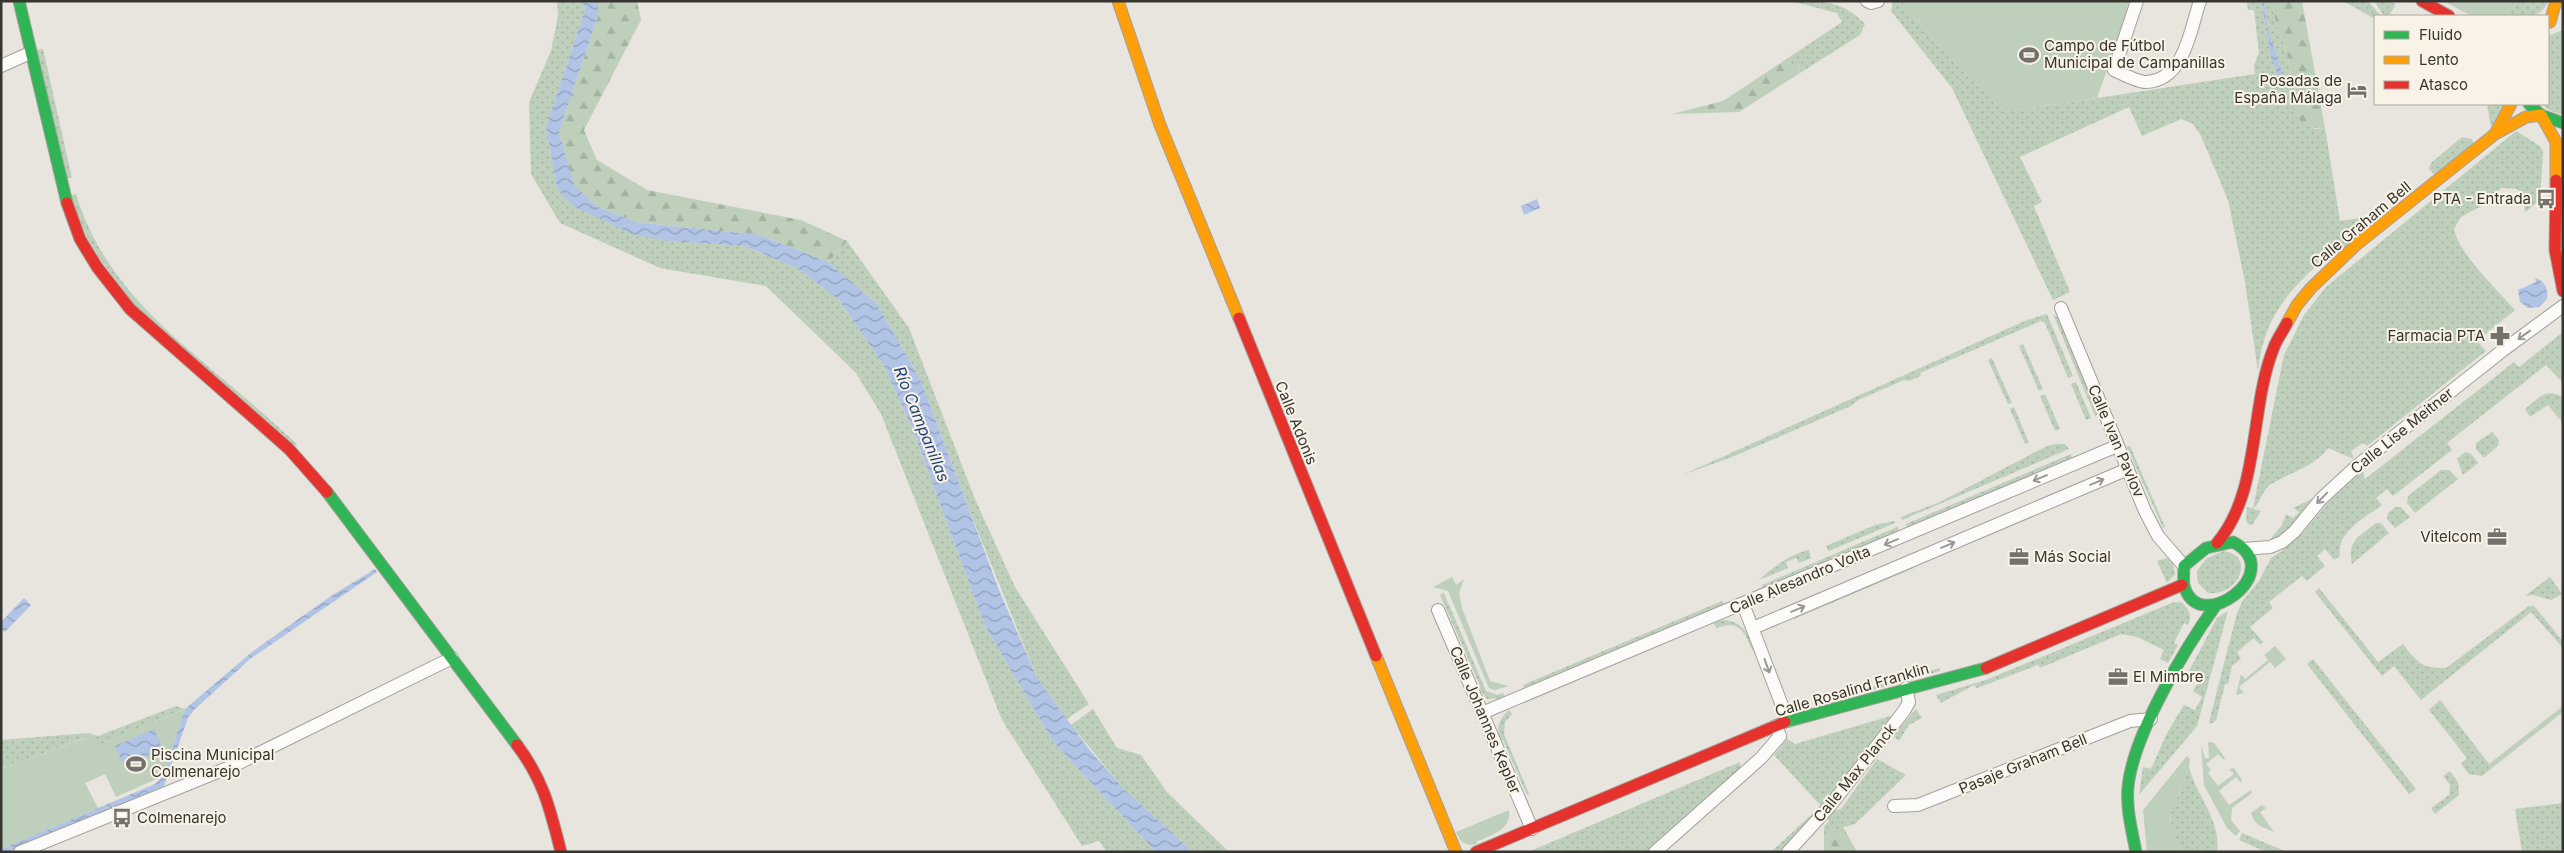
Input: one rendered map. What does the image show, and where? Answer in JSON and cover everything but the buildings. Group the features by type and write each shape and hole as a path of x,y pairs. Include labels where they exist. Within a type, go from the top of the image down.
{"street":[{"path":"19,1 69,212 80,239 97,267 130,309 289,449 317,478 534,768 547,800 561,852"},
{"name":"Calle Adonis","path":"1118,1 1160,125 1456,852"},
{"path":"1867,1 1871,3 1878,1"},
{"path":"2137,1 2114,70 2145,82 2167,76 2178,64 2200,1"},
{"path":"2422,1 2447,15"},
{"path":"2549,23 2556,1"},
{"path":"2549,23 2563,19"},
{"path":"1,66 30,53"},
{"name":"Calle Graham Bell","path":"2495,134 2511,105"},
{"path":"2531,105 2541,115 2556,142 2555,250 2563,291"},
{"path":"2541,115 2563,123"},
{"name":"Calle Graham Bell","path":"2217,543 2228,530 2240,506 2264,384 2274,348 2297,306 2311,288 2356,245 2495,134 2526,117 2541,115"},
{"name":"Calle Lise Meitner","path":"2244,548 2270,547 2282,542 2294,532 2321,499 2352,471 2502,351 2563,306"},
{"name":"Calle Ivan Pavlov","path":"2061,308 2117,446 2158,536 2184,566"},
{"name":"Calle Alesandro Volta","path":"1482,713 2117,446"},
{"name":"Calle Alesandro Volta","path":"1753,628 2128,469"},
{"name":"Calle Graham Bell","path":"2240,506 2244,548"},
{"path":"2233,542 2244,548 2250,560 2252,575 2247,584 2230,599 2208,606 2194,601 2185,593 2182,585 2184,566 2196,553 2217,543 2233,542"},
{"name":"Calle Rosalind Franklin","path":"1476,852 1782,724 1906,688 1995,665 2182,585"},
{"path":"2190,645 2197,614 2194,601"},
{"path":"1656,852 1771,748 1780,736 1782,724 1753,628 1743,604"},
{"path":"2136,852 2129,816 2128,786 2137,751 2151,719 2190,645 2216,605"},
{"name":"Calle Johannes Kepler","path":"1438,610 1532,829"},
{"path":"20,852 235,765 452,658"},
{"name":"Calle Max Planck","path":"1788,852 1830,806 1904,711 1909,702 1906,688"},
{"name":"Pasaje Graham Bell","path":"1894,806 1918,806 2130,721 2151,719"},
{"path":"43,852 57,837"}],"green space":[{"path":"557,1 583,1 585,10 546,127 557,189 667,241 744,246 797,268 839,300 883,364 913,430 985,626 1054,743 1156,852 1107,852 1099,841 1082,846 1002,720 881,414 856,373 766,286 660,268 560,223 531,174 529,102 551,51 558,16"},
{"path":"598,1 637,1 641,20 584,130 597,160 647,190 801,220 847,241 828,262 760,235 635,222 596,206 573,185 559,132 598,16"},
{"path":"1791,1 1813,1 1840,6 1857,16 1865,24 1860,35 1800,73 1799,66 1782,62 1842,22 1837,13"},
{"path":"1893,1 1902,1 1951,59 2005,112 2255,74 2254,65 2259,53 2254,10 2248,10 2247,1 2261,1 2271,57 2286,87 2268,30 2264,1 2273,1 2275,20 2286,50 2289,65 2292,111 2315,129 2325,128 2340,221 2360,218 2366,226 2394,205 2328,262 2325,258 2288,295 2272,321 2266,336 2258,371 2245,282 2228,200 2201,136 2193,124 2181,119 2142,136 2129,107 2020,157 2042,202 2034,206 2070,292 2053,300 1952,88 1891,11"},
{"name":"Campo de Fútbol Municipal de Campanillas","path":"1902,1 2129,1 2127,7 2129,8 2097,98 2005,112 1951,59"},
{"path":"2273,1 2302,1 2325,128 2314,128 2306,125 2292,111 2289,65 2286,50 2275,20"},
{"path":"2343,1 2368,1 2380,15 2374,15 2374,18"},
{"path":"2374,1 2395,3 2389,15 2383,15"},
{"path":"2444,1 2519,1 2506,13 2507,15 2469,15"},
{"path":"2519,1 2549,1 2536,15 2507,15 2506,13"},
{"path":"2563,30 2563,115 2551,111 2542,105 2549,105 2549,36"},
{"path":"43,49 72,178 67,178 36,50"},
{"path":"1782,62 1799,66 1800,73 1739,112 1672,114 1723,101"},
{"path":"2487,105 2503,105 2491,127"},
{"path":"2516,131 2540,146 2543,152 2540,200 2525,212 2522,194 2517,189 2501,188 2489,202 2461,217 2454,229 2471,261 2515,310 2477,341 2486,351 2367,446 2363,443 2351,451 2354,459 2328,448 2309,465 2271,484 2253,509 2261,511 2252,525 2248,524 2246,520 2247,507 2253,508 2284,355 2304,315 2326,287"},
{"path":"2462,137 2472,139 2473,144 2435,175 2429,169 2431,163"},
{"path":"76,194 87,223 101,250 117,275 135,297 155,319 297,444 296,446 133,303 100,259 87,237 70,196"},
{"path":"847,241 909,328 975,499 1015,587 1089,704 1067,719 1037,678 969,509 921,381 877,304 828,262"},
{"path":"2047,314 2073,376 2068,378 2045,323 2041,321 1920,373 1921,376 1909,381 1904,380 1858,400 1851,406 1732,457 1682,475 2027,320"},
{"path":"2053,314 2059,319 2099,414 2095,416"},
{"path":"2563,332 2563,383 2546,365 2447,443 2452,450 2393,496 2387,489 2376,498 2382,505 2347,532 2340,547 2340,556 2334,560 2325,549 2317,556 2325,566 2307,581 2302,576 2269,602 2273,608 2250,627 2263,642 2260,645 2254,638 2237,652 2241,659 2232,666 2228,684 2225,684 2216,720 2211,724 2209,722 2237,613 2243,600 2259,581 2271,558 2303,533 2335,494 2363,471 2365,479 2514,362 2519,367"},
{"path":"2023,344 2043,389 2039,391 2019,346"},
{"path":"1992,358 2012,403 2008,404 1988,360"},
{"path":"2076,382 2091,418 2086,420 2071,384"},
{"path":"2550,393 2563,398 2563,423 2548,405 2530,417 2525,409 2542,395"},
{"path":"2045,394 2060,429 2055,431 2040,396"},
{"path":"2014,407 2029,443 2025,444 2010,409"},
{"path":"2492,432 2499,440 2498,446 2484,458 2476,449 2476,443"},
{"path":"2065,444 2069,449 1902,520 1901,517 1940,502 2047,446"},
{"path":"2130,446 2165,527 2163,528 2127,447"},
{"path":"2465,452 2471,454 2478,463 2463,475 2457,459"},
{"path":"2071,454 2072,458 1907,527 1906,524"},
{"path":"2441,470 2449,470 2458,479 2415,513 2407,503 2408,496"},
{"path":"2320,495 2292,529 2267,543 2282,525 2286,514 2293,518 2299,512 2293,508"},
{"path":"2395,507 2401,507 2410,517 2395,528 2387,519 2388,513"},
{"path":"1894,521 1895,523 1829,551 1826,546 1875,525"},
{"path":"2376,523 2381,523 2389,533 2352,564 2351,549 2353,544"},
{"path":"1897,527 1899,531 1763,588 1762,585"},
{"path":"1809,550 1811,558 1799,563 1796,558 1786,562 1788,568 1759,580 1782,562 1796,554"},
{"path":"2223,551 2233,554 2239,560 2241,567 2240,575 2228,589 2219,593 2208,593 2198,583 2197,571 2206,559"},
{"path":"2167,558 2173,564 2175,574 2167,583 2157,561"},
{"path":"1913,565 1914,568 1794,619 1792,615"},
{"path":"1452,577 1456,585 1464,579 1459,593 1462,608 1490,681 1509,686 1495,690 1489,688 1448,591 1433,587"},
{"path":"2550,577 2562,594 2551,600 2533,595 2525,596"},
{"path":"2319,588 2378,662 2403,644 2416,660 2426,666 2446,668 2529,606 2534,606 2561,639 2563,638 2563,648 2531,612 2421,700 2394,666 2382,676 2315,592"},
{"path":"1444,593 1486,691 1497,695 1503,693 1505,698 1487,699 1478,687 1480,686 1440,595"},
{"path":"1722,601 1723,604 1524,688 1523,685"},
{"path":"2174,602 2184,604 2188,609 2190,618 2188,625 2184,623 2174,643 2178,645 2168,663 2160,659 2164,650 2137,637 2121,634 2040,668 2038,665 1977,688 1974,685 1941,703 1936,695 1986,680"},
{"path":"2228,611 2197,726 2139,795 2143,767 2151,769 2167,733 2184,705 2195,710 2202,697 2193,691 2201,677 2189,671 2217,618"},
{"path":"1723,620 1740,625 1750,638 1755,650 1752,650 1746,637 1736,626 1716,628 1714,623"},
{"path":"2275,646 2286,659 2275,668 2270,662 2239,687 2244,693 2236,695 2241,674 2245,679 2268,660 2264,655"},
{"path":"2313,659 2416,789 2409,794 2307,664"},
{"path":"1940,668 1940,671 1859,694 1858,691"},
{"path":"2440,700 2492,768 2482,776 2469,774 2461,764 2467,758 2429,710"},
{"path":"176,706 185,709 97,746 87,737 1,769 1,740 88,733 98,736"},
{"path":"2563,706 2563,712 2492,768 2489,764"},
{"path":"185,709 163,776 116,797 105,774 85,783 98,808 1,849 1,769 88,737 97,746"},
{"path":"1093,709 1117,748 1141,755 1167,792 1229,852 1193,852 1124,789 1071,725"},
{"path":"1916,709 1922,718 1909,725 1899,741 1893,736"},
{"path":"1509,710 1512,714 1505,722 1504,734 1529,794 1527,795 1503,740 1500,741 1499,737 1498,728 1501,720"},
{"path":"1894,715 1830,799 1824,801 1821,806 1774,755 1787,739 1795,744"},
{"path":"2208,742 2214,743 2225,758 2224,760 2218,754 2206,764 2211,770 2208,773 2218,786 2234,774 2229,769 2234,768 2242,780 2241,783 2236,777 2219,791 2229,805 2251,790 2252,793 2232,808 2231,820 2240,831 2236,836 2227,828 2204,785 2201,744 2205,758 2209,758"},
{"path":"2187,756 2190,759 2189,767 2171,811 2170,826 2182,852 2147,852 2143,810"},
{"path":"1877,759 1906,775 1855,824 1830,831 1824,826 1829,821 1827,817 1833,811 1841,809"},
{"path":"1740,762 1741,768 1646,852 1528,852"},
{"path":"2189,767 2192,778 2216,830 2217,852 2182,852 2170,826 2171,811"},
{"path":"2450,771 2458,782 2459,795 2435,814 2431,808 2449,795 2450,785 2443,776"},
{"path":"2563,803 2563,852 2522,852 2515,809"},
{"path":"2262,805 2266,808 2260,812 2274,832 2260,826 2251,813"},
{"path":"1821,806 1823,809 1783,852 1771,852"},
{"path":"1509,810 1509,817 1504,827 1476,842 1477,844 1469,845 1464,843 1456,832"},
{"path":"1824,826 1830,831 1843,827 1857,852 1824,852"},
{"path":"2242,833 2287,852 2266,852 2239,840"}],"water":[{"name":"Río Campanillas","path":"583,1 598,1 598,16 559,132 574,185 596,206 635,222 760,235 828,262 877,304 921,381 999,590 1037,678 1088,748 1124,789 1193,852 1156,852 1054,743 985,626 913,430 883,364 839,300 797,268 744,246 667,241 632,234 573,206 557,189 546,127 585,10"},
{"path":"2261,1 2264,1 2268,30 2287,87 2283,88 2271,57"},
{"path":"1537,199 1540,208 1524,215 1521,206"},
{"path":"2535,278 2545,286 2547,299 2539,307 2528,308 2520,302 2518,290 2536,282"},
{"path":"375,569 377,572 250,659 194,710 188,718 164,786 8,852 1,852 1,849 155,784 163,776 185,709 252,652 331,596"},
{"path":"24,598 31,605 5,632 1,629 1,622"},
{"path":"154,729 163,749 124,766 115,746"}],"traffic: fast":[{"path":"19,1 67,203"},
{"path":"2530,105 2541,115 2563,123"},
{"path":"327,492 517,745"},
{"path":"2233,542 2248,554 2251,569 2246,583 2235,595 2220,603 2205,605 2192,600 2184,585 2184,566 2206,548 2233,542"},
{"path":"2136,852 2128,803 2128,787 2132,766 2150,718 2162,693 2190,644 2216,605"},
{"path":"1785,722 1986,668"}],"traffic: slow":[{"path":"1118,1 1160,125 1239,318"},
{"path":"2550,22 2556,1"},
{"path":"2496,132 2510,105"},
{"path":"2287,323 2297,305 2311,288 2356,245 2495,134 2526,117 2541,115 2556,142 2556,180"},
{"path":"1376,656 1456,852"}],"traffic: jam":[{"path":"2422,1 2447,15"},
{"path":"2556,180 2555,250 2563,291"},
{"path":"67,203 80,239 97,267 130,309 289,449 327,492"},
{"path":"1239,318 1376,656"},
{"path":"2217,543 2231,522 2241,499 2253,449 2266,371 2275,344 2287,323"},
{"path":"1986,668 2182,585"},
{"path":"1476,852 1785,722"},
{"path":"517,745 540,783 561,852"}],"place":[{"name":"Campo de Fútbol Municipal de Campanillas","path":"2029,55"},
{"name":"Posadas de España Málaga","path":"2357,90"},
{"name":"PTA - Entrada","path":"2546,199"},
{"name":"Farmacia PTA","path":"2500,336"},
{"name":"Vitelcom","path":"2497,537"},
{"name":"Más Social","path":"2019,557"},
{"name":"El Mimbre","path":"2118,677"},
{"name":"Piscina Municipal Colmenarejo","path":"136,764"},
{"name":"Colmenarejo","path":"122,818"}]}
